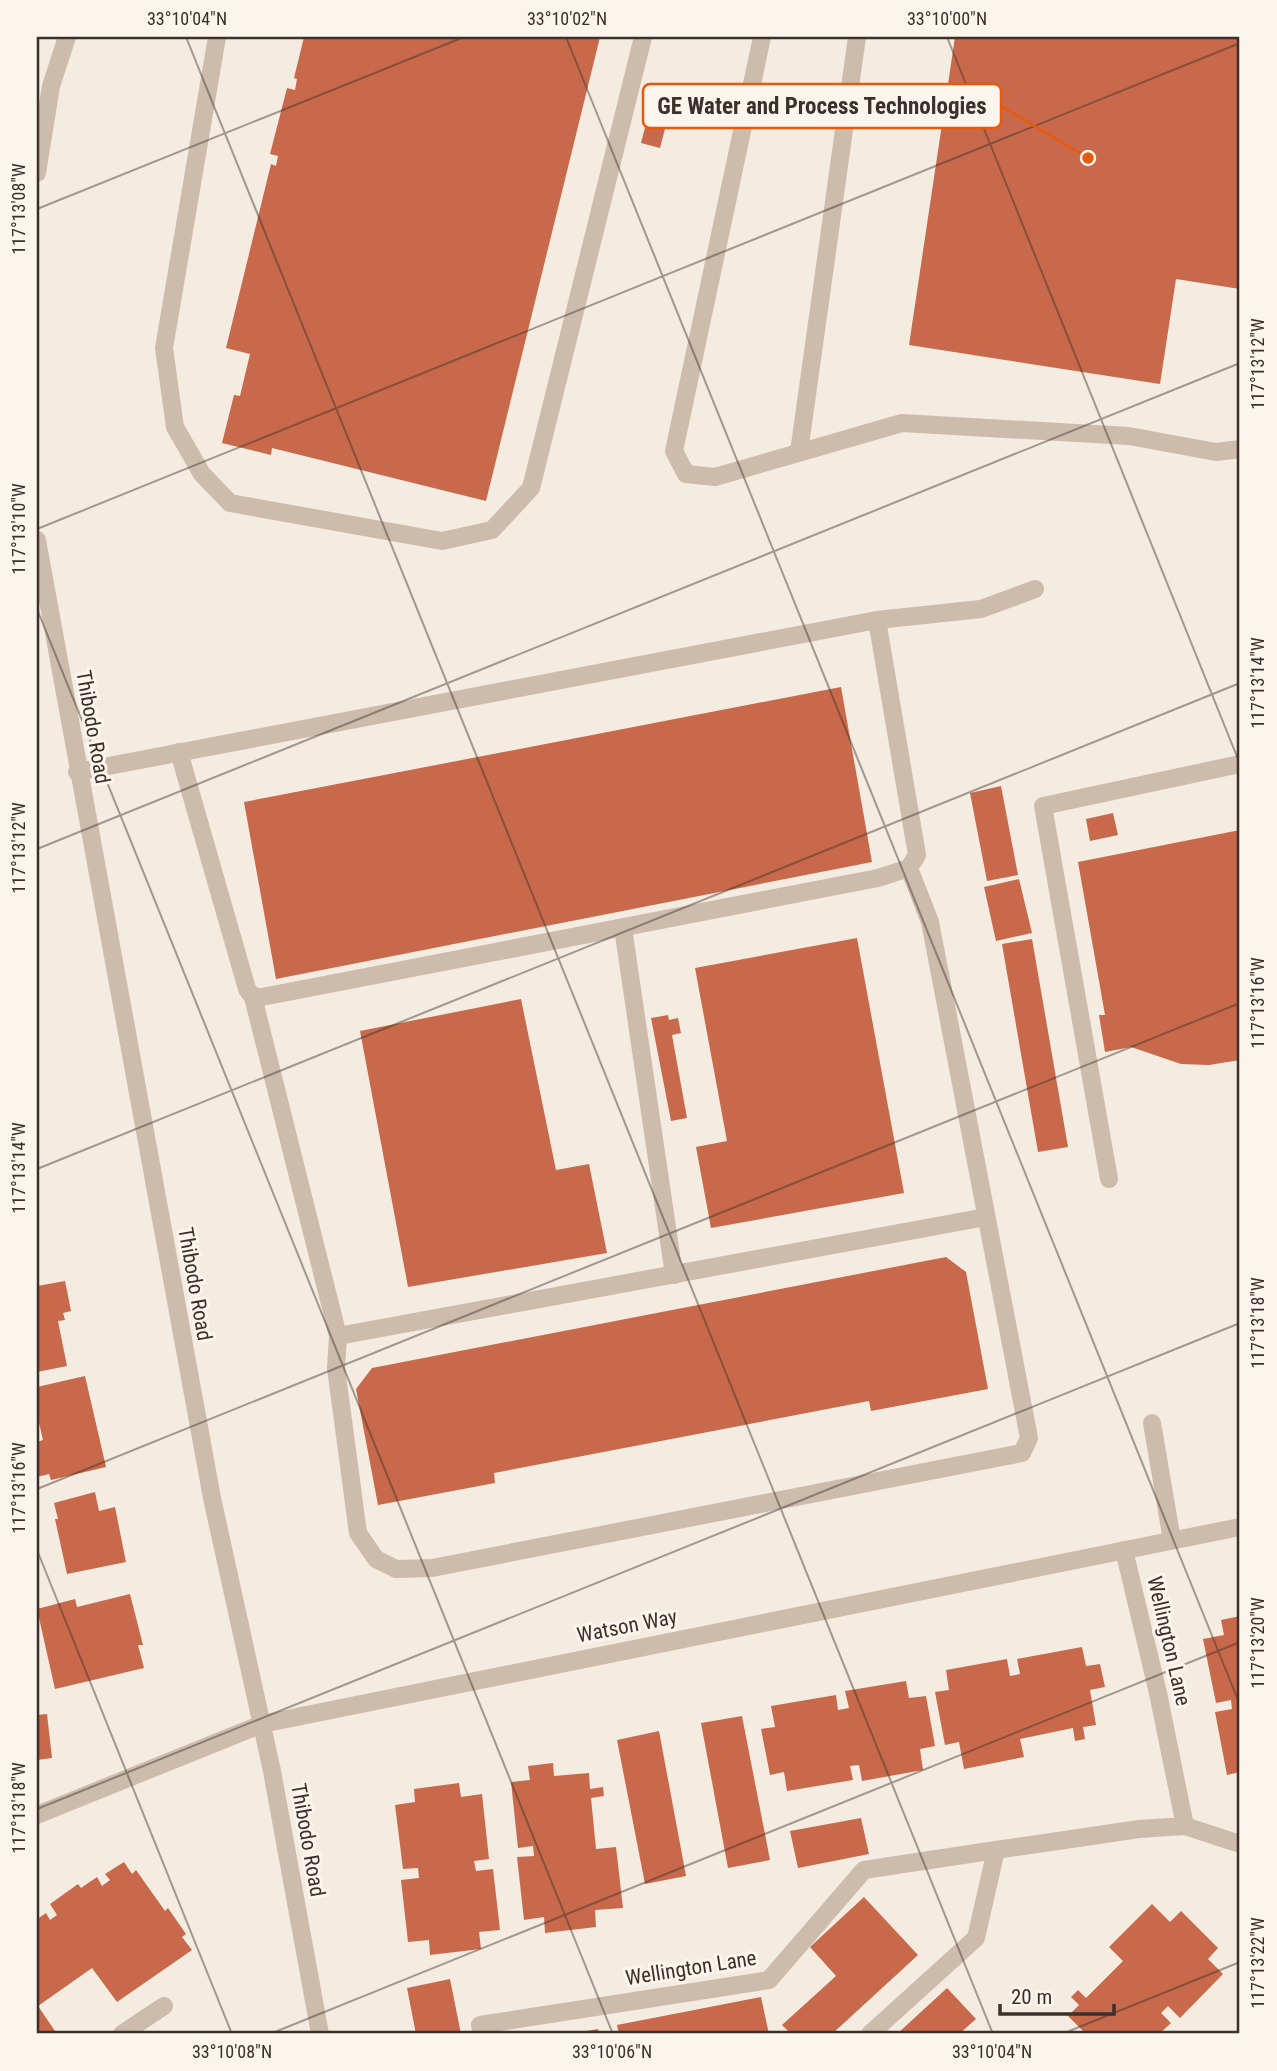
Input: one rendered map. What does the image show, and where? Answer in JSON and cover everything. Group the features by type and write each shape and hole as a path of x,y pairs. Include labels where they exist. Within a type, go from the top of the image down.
{"street":[{"path":"37,173 51,86 67,37"},
{"path":"217,37 163,348 175,427 202,474 230,503 442,541 492,530 531,488 643,37"},
{"path":"762,37 674,451 686,474 715,477 902,423 1129,436 1216,452 1240,449"},
{"path":"799,452 857,37"},
{"name":"Thibodo Road","path":"37,547 212,1497 262,1724 320,2034"},
{"path":"77,772 877,620 981,609 1035,589"},
{"path":"253,997 276,995 878,878 908,868 917,855 877,620"},
{"path":"179,752 247,989 253,997 338,1336 336,1368 358,1533 376,1559 396,1569 432,1568 1022,1453 1028,1438 930,922 908,868"},
{"path":"1109,1179 1043,806 1240,764"},
{"path":"622,928 674,1275"},
{"path":"338,1336 986,1217"},
{"path":"1152,1423 1172,1540"},
{"name":"Watson Way","path":"37,1815 262,1724 1240,1527"},
{"name":"Wellington Lane","path":"1124,1550 1158,1693 1185,1826"},
{"name":"Wellington Lane","path":"482,2034 480,2025 769,1980 864,1870 1139,1829 1185,1826 1240,1844"},
{"path":"870,2034 976,1938 996,1850"},
{"path":"122,2034 164,2006"}],"building":[{"path":"304,37 600,37 486,501 272,448 271,455 222,443 234,395 240,396 250,354 226,348 271,164 276,166 278,156 270,154 287,88 295,90 297,79 294,78"},
{"path":"955,37 1240,37 1240,289 1176,279 1160,384 909,345"},
{"path":"648,116 667,121 660,148 641,143"},
{"path":"841,687 872,862 276,979 244,802"},
{"path":"1001,786 1018,875 987,881 970,793"},
{"path":"1113,813 1118,835 1090,841 1086,819"},
{"path":"1240,830 1240,1060 1209,1065 1181,1064 1131,1047 1105,1052 1099,1015 1105,1015 1078,862"},
{"path":"1019,879 1032,933 996,941 984,887"},
{"path":"857,938 904,1193 711,1228 696,1147 727,1141 695,968"},
{"path":"1032,939 1068,1147 1038,1152 1002,944"},
{"path":"521,999 556,1170 589,1164 607,1253 408,1287 360,1031"},
{"path":"668,1015 669,1020 678,1018 681,1033 672,1035 687,1118 671,1121 651,1018"},
{"path":"946,1257 966,1272 988,1389 871,1411 869,1401 494,1473 495,1483 378,1505 356,1389 372,1368"},
{"path":"65,1281 71,1311 63,1313 65,1320 58,1321 67,1366 37,1372 37,1286"},
{"path":"85,1376 106,1467 51,1480 49,1474 37,1477 37,1442 43,1440 37,1414 37,1387"},
{"path":"95,1492 99,1511 115,1507 126,1562 67,1574 54,1503"},
{"path":"130,1594 143,1645 138,1645 144,1668 55,1689 37,1609 75,1599 77,1607"},
{"path":"1240,1616 1240,1772 1227,1775 1215,1712 1232,1709 1231,1700 1216,1703 1203,1639 1224,1635 1221,1620"},
{"path":"1082,1647 1086,1666 1100,1664 1105,1687 1090,1690 1096,1725 1083,1727 1085,1739 1075,1741 1073,1728 1020,1739 1024,1757 964,1769 959,1742 945,1745 935,1692 949,1690 946,1670 1007,1659 1010,1676 1020,1674 1017,1659"},
{"path":"906,1681 909,1698 926,1696 935,1746 920,1749 923,1770 862,1781 859,1765 850,1766 853,1780 787,1791 784,1772 770,1775 761,1729 775,1727 771,1706 836,1695 838,1710 849,1708 845,1691"},
{"path":"47,1714 52,1758 37,1760 37,1715"},
{"path":"742,1716 770,1860 728,1868 701,1723"},
{"path":"659,1731 686,1876 645,1884 617,1740"},
{"path":"553,1763 554,1776 589,1773 590,1789 603,1787 604,1796 591,1798 596,1849 616,1847 623,1908 595,1910 596,1927 545,1933 544,1917 524,1920 517,1857 534,1856 533,1846 518,1848 511,1782 530,1780 528,1766"},
{"path":"459,1783 461,1797 482,1794 489,1859 474,1861 476,1871 493,1869 500,1930 479,1932 481,1949 430,1955 429,1940 408,1942 401,1880 419,1878 418,1868 403,1869 395,1805 415,1802 414,1789"},
{"path":"861,1818 869,1854 798,1868 790,1831"},
{"path":"124,1862 132,1874 136,1870 165,1911 168,1908 186,1934 182,1937 192,1950 117,2002 92,1968 38,2006 57,2034 37,2034 37,1919 46,1913 50,1920 57,1915 50,1904 78,1884 81,1888 97,1877 102,1886 110,1880 105,1874"},
{"path":"864,1897 918,1955 832,2034 791,2034 782,2025 836,1976 810,1947"},
{"path":"1152,1904 1170,1922 1181,1911 1218,1948 1208,1959 1223,1974 1180,2018 1168,2006 1161,2013 1171,2023 1159,2034 1086,2034 1068,2016 1079,2005 1071,1997 1078,1990 1086,1998 1123,1961 1109,1947"},
{"path":"450,1979 461,2034 416,2034 407,1988"},
{"path":"947,1988 976,2019 959,2034 897,2034"},
{"path":"761,1997 769,2034 619,2034 617,2025"},
{"path":"598,2029 599,2034 575,2034 575,2033"}],"place":[{"name":"GE Water and Process Technologies","path":"1088,158"}]}
